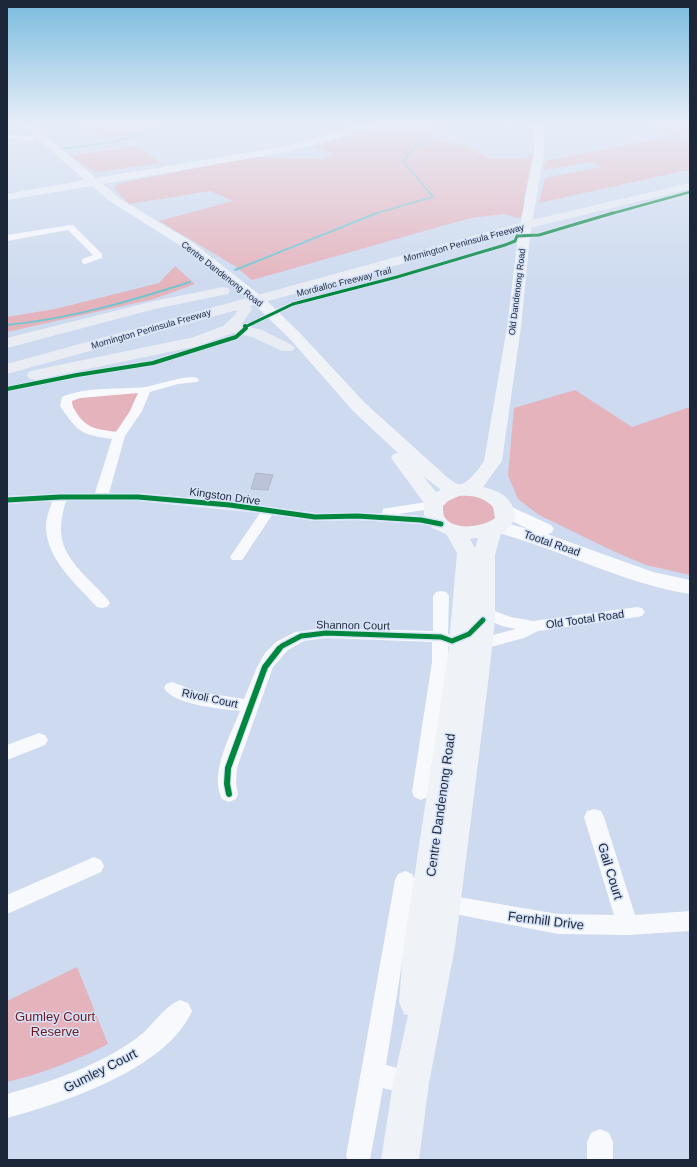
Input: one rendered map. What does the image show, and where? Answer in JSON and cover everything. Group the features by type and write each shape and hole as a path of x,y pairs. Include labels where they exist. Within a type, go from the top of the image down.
{"highway":[{"name":"Mornington Peninsula Freeway","path":"7,360 251,298 536,220 690,181"},
{"name":"Mornington Peninsula Freeway","path":"536,220 690,186"},
{"path":"7,343 154,304 207,287 212,284 210,281"},
{"path":"154,304 223,291"},
{"path":"7,382 184,345 206,339 225,330 241,318 251,298"},
{"name":"Mornington Peninsula Freeway","path":"7,369 216,307"},
{"path":"225,330 235,329 252,332 287,348"}],"main road":[{"name":"Centre Dandenong Road","path":"82,178 124,217 176,253"},
{"name":"Centre Dandenong Road","path":"82,178 125,208 188,245 295,336 359,407 440,481 461,491"},
{"path":"62,188 90,185 120,178"},
{"path":"7,197 90,185 121,178"},
{"name":"Old Dandenong Road","path":"461,491 481,478 493,461 514,327 524,236 534,178"},
{"path":"7,192 90,185"},
{"name":"Centre Dandenong Road","path":"210,281 223,291 251,298 287,348 390,446 434,504"},
{"name":"Old Dandenong Road","path":"493,461 496,469 497,516"},
{"path":"461,491 485,493 497,516 473,533 447,527 433,515 434,504 444,495 461,491"},
{"name":"Centre Dandenong Road","path":"400,1160 411,1083 419,951 436,902 444,766 468,629 484,555 497,516"},
{"name":"Tootal Road","path":"497,516 530,534 642,576 690,587"},
{"name":"Centre Dandenong Road","path":"447,527 468,553 468,629"}],"street":[{"path":"7,238 70,227 99,256 85,262"},
{"path":"118,441 80,426 66,406 66,399 80,394 108,393 130,389 145,390 177,382 193,380"},
{"path":"102,496 118,441 136,411 145,390"},
{"name":"Kingston Drive","path":"7,500 102,496 201,502 314,517 357,516 420,520 447,527"},
{"path":"60,497 53,527 57,546 61,554 102,603"},
{"name":"Kingston Drive","path":"357,516 434,504"},
{"path":"237,557 268,511"},
{"name":"Centre Dandenong Road","path":"421,792 440,662 468,629 441,596"},
{"name":"Old Tootal Road","path":"468,629 508,622 533,626 636,612"},
{"name":"Old Tootal Road","path":"468,629 518,634 533,626"},
{"name":"Shannon Court","path":"229,794 227,784 228,768 250,706 271,657 282,646 302,636 326,633 468,629"},
{"name":"Rivoli Court","path":"172,688 181,694 250,706"},
{"path":"7,752 39,740"},
{"name":"Gail Court","path":"594,817 628,925"},
{"path":"7,905 94,866"},
{"path":"359,1156 374,1074 405,880"},
{"name":"Fernhill Drive","path":"436,902 558,924 628,925 690,920"},
{"name":"Gumley Court","path":"7,1106 40,1098 68,1088 129,1056 147,1045 180,1011"},
{"path":"374,1074 411,1083"}],"green space":[{"path":"142,178 528,178 524,198 524,216 517,218 505,214 470,218 252,280 235,266 159,221 233,201 210,191 129,204 114,188 116,185"},
{"path":"545,178 649,178 539,203"},
{"path":"175,266 195,284 154,299 7,332 7,317 55,309 159,283"},
{"path":"575,390 632,427 690,407 690,575 646,565 615,552 539,515 518,499 508,475 514,408"},
{"path":"138,392 139,394 137,400 128,419 119,429 107,433 103,433 78,421 69,399"},
{"path":"473,494 497,506 495,522 462,528 445,522 440,504 453,495"},
{"name":"Gumley Court Reserve","path":"77,967 108,1044 59,1066 7,1082 7,1001"}],"building":[{"path":"256,473 273,475 268,490 251,489"}],"waterway":[{"path":"373,214 433,197 418,178"},
{"path":"235,270 377,213"},
{"path":"7,325 77,314 145,296 190,282"}],"cycle path":[{"name":"Mordialloc Freeway Trail","path":"7,389 77,375 153,363 215,345 236,337 246,328 244,326 293,304 397,277 505,245 515,241 517,236 539,235 589,221 620,210 690,192"},
{"path":"7,500 60,497 138,497 230,505 315,517 357,516 421,520 441,524"},
{"path":"229,794 227,784 228,768 250,706 265,667 271,657 282,646 301,636 326,633 441,637 452,641 458,640 469,634 483,620"}]}
